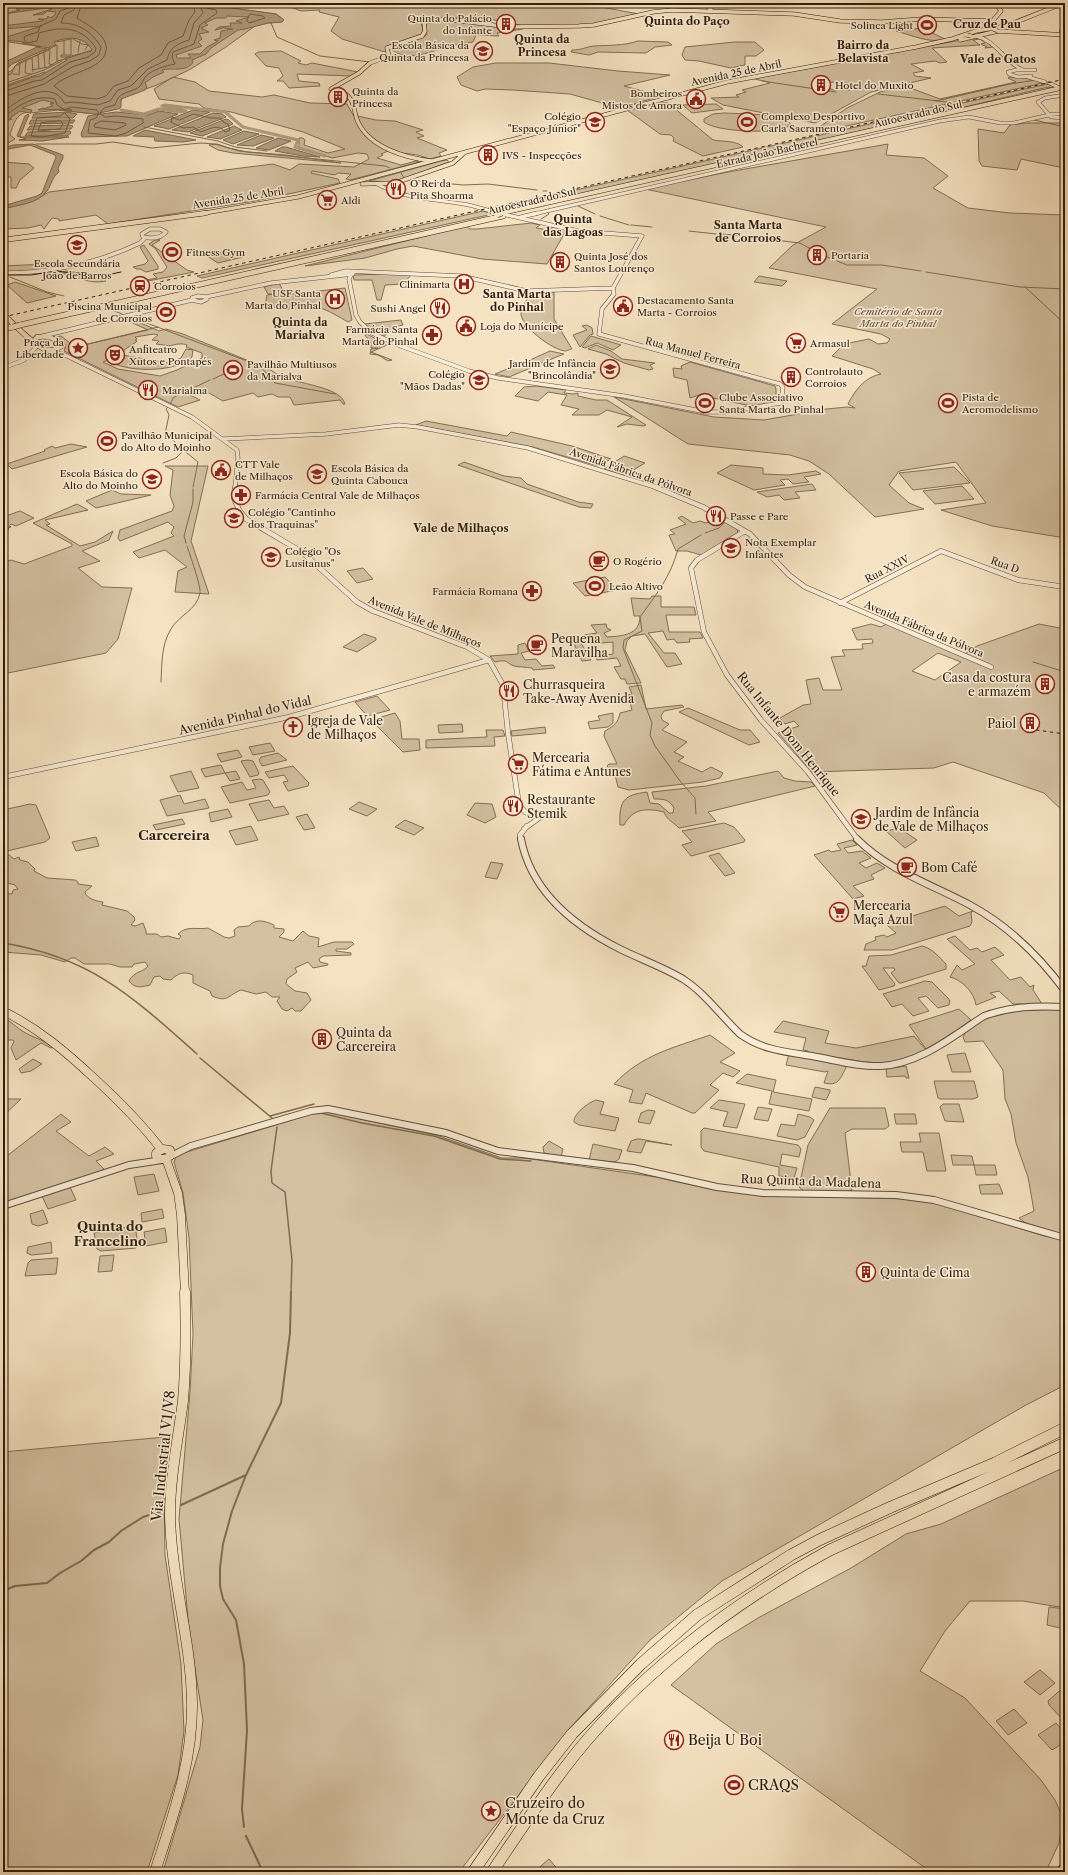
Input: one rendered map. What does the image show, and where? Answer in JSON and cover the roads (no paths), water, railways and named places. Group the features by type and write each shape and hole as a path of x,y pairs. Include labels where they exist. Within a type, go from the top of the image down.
{"highway":[{"name":"Autoestrada do Sul","path":"502,215 1065,87"},
{"name":"Autoestrada do Sul","path":"3,325 14,324 1065,90"},
{"path":"1030,101 1042,96"},
{"path":"942,118 966,115"},
{"name":"Autoestrada do Sul","path":"3,329 14,324"},
{"path":"473,1872 539,1776 572,1734 641,1664 697,1615 791,1555 819,1540 891,1507 995,1463 1065,1428"},
{"path":"492,1872 563,1769 594,1733 626,1698 680,1651 730,1611 800,1566 830,1550 1065,1443"}],"main road":[{"path":"703,3 711,9 710,12"},
{"path":"995,3 1001,11 995,28"},
{"path":"995,28 1039,14 1064,4"},
{"path":"1006,29 1064,4"},
{"path":"425,162 389,150 366,134 358,124 350,97 346,94 331,90 359,73 370,63 389,56 387,48 422,36 425,31 424,24 426,21 451,19 510,27 579,26 594,25 664,10 794,14 837,21 882,22 921,19 1006,29 1012,32"},
{"path":"916,47 970,35 1044,13"},
{"path":"995,28 1012,32 1063,33"},
{"name":"Avenida 25 de Abril","path":"3,242 257,205 348,185 425,162 439,160 727,82 927,46 970,35 982,30 995,28"},
{"name":"Avenida 25 de Abril","path":"970,35 983,36 995,28"},
{"name":"Avenida 25 de Abril","path":"348,185 390,184 453,163 460,156 469,152"},
{"path":"439,160 450,160 453,163"},
{"path":"370,179 367,182 374,184"},
{"path":"3,315 38,345 45,350 60,348 62,345 52,337 27,335"},
{"path":"34,341 34,339 41,336"},
{"path":"3,1011 32,1025 58,1045 130,1111 148,1131 161,1150 171,1151 166,1158 156,1157 161,1150"},
{"name":"Via Industrial V1/V8","path":"155,1872 186,1770 192,1717 190,1672 174,1576 170,1535 171,1489 183,1402 186,1341 181,1214 178,1193 166,1158"}],"street":[{"path":"983,36 990,41 1014,66 1031,74 1035,79"},
{"path":"1010,72 1014,66"},
{"path":"1010,72 1024,70"},
{"path":"1010,72 1015,76 1035,79 1058,87"},
{"path":"1025,77 1031,74"},
{"path":"1065,95 1045,98 1039,101 1051,115 1065,119"},
{"path":"1046,109 1065,114"},
{"path":"1051,115 1058,113"},
{"name":"Estrada João Bacherel","path":"520,218 637,189 746,167 940,121 969,118 1006,124 1051,115"},
{"path":"374,184 393,191 429,200 471,206 520,218"},
{"path":"390,184 385,186 393,191"},
{"name":"Rua Manuel Ferreira","path":"349,279 356,315 360,322 378,337 463,369 486,375 610,393 718,413 774,405 782,402 784,387 602,336 598,332 602,321 602,309 614,294 613,288 642,236 578,230 520,218"},
{"path":"157,220 150,224 157,229"},
{"path":"3,275 39,272 106,258 140,243 143,237 142,234 149,227 147,224 130,223"},
{"path":"3,275 43,274 111,259 166,234 164,230 157,229 145,231"},
{"path":"143,237 154,239"},
{"path":"41,336 192,300 203,301 207,299 206,297 271,282 365,272 461,276 526,291 613,288"},
{"path":"341,275 349,279 351,274"},
{"path":"52,337 57,332"},
{"path":"3,368 24,360 38,345"},
{"path":"60,348 59,351 63,355"},
{"path":"33,351 45,350"},
{"name":"Avenida Vale de Milhaços","path":"45,350 63,355 192,417 223,439 238,453 234,498 239,510 246,519 302,552 356,602 467,647 489,660 503,685 508,733 519,805 526,812 536,817 520,835 528,866 559,908 613,945 688,983 709,1001 742,1034 753,1042 767,1048 857,1064 890,1065 921,1056 993,1012 1017,1007 1065,1007"},
{"name":"Avenida Fábrica da Pólvora","path":"223,439 326,434 388,426 418,427 528,448 598,469 681,497 745,531 793,579 814,592 991,667"},
{"name":"Rua Infante Dom Henrique","path":"745,531 697,560 691,568 704,632 727,675 761,720 808,772 863,847 873,856 893,868 982,912 1008,932 1041,962 1065,990"},
{"name":"Rua XXIV","path":"840,603 942,551"},
{"name":"Rua D","path":"942,551 1018,580 1065,587"},
{"name":"Avenida Pinhal do Vidal","path":"3,777 289,717 489,660"},
{"name":"Rua Quinta da Madalena","path":"191,1146 311,1110 325,1109 446,1133 498,1151 634,1168 707,1186 750,1191 918,1197 934,1200 1065,1238"},
{"path":"138,1163 161,1150 191,1146"},
{"path":"3,1206 138,1163 166,1158 191,1146"},
{"path":"1059,1872 1065,1866"}],"water":[{"path":"71,3 195,3 276,14 284,20 282,22 268,23 238,30 211,48 206,54 192,60 193,62 187,67 183,69 162,70 164,72 145,83 147,87 145,90 121,99 121,107 118,109 95,114 59,110 72,110 70,109 38,110 43,108 47,109 46,108 53,106 50,104 54,103 43,100 22,108 32,110 30,113 20,111 10,118 12,119 3,122 3,88 33,77 40,76 67,60 65,59 92,50 85,42 75,38 59,40 54,42 56,45 55,46 51,46 49,48 22,43 25,42 3,40 3,38 42,26 3,29 3,26 42,21 44,20 38,19 47,19 48,16 50,18 54,16 56,12 47,11 44,14 33,15 52,9 47,8 3,14 20,10 16,9 19,6 3,7 21,5 21,9 23,9 65,6","holes":["227,16 249,17 236,21 242,23 230,23 231,26 219,27 215,30 223,28 233,29 221,31 220,38 214,40 218,41 207,47 200,54 188,54 191,58 177,58 176,55 202,46 198,42 202,39 199,34 209,32 201,28 208,25 205,23 216,18 226,18"]},
{"path":"37,47 47,49 12,64 3,72 3,63"},
{"path":"193,110 210,112 169,129 154,126"},
{"path":"159,111 178,114 127,136 82,137 81,134 88,116 116,112 148,115"},
{"path":"67,112 77,114 73,118 32,118 34,114"},
{"path":"213,113 222,114 226,117 188,132 172,130"},
{"path":"28,114 29,115 20,136 21,137 69,137 42,141 19,140 26,139 17,136 25,116"},
{"path":"226,119 233,124 202,136 190,133"},
{"path":"31,120 75,120 73,123 29,124"},
{"path":"30,126 73,126 71,129 27,130"},
{"path":"234,126 242,130 220,139 207,137"},
{"path":"145,130 196,140 183,142 155,141 154,137 133,136"},
{"path":"70,131 71,133 67,136 25,136 28,132"},
{"path":"244,131 259,134 233,144 223,140"},
{"path":"261,135 274,138 253,146 237,145"},
{"path":"278,138 291,141 269,150 256,148"},
{"path":"33,144 63,155 58,168 59,172 55,176 47,191 38,199 3,209 3,206 37,196 42,193 56,157 55,155 30,145 3,150 3,148 13,145"},
{"path":"282,147 320,157 303,156 275,151"}],"waterway":[{"path":"271,23 277,37 320,56 370,62"},
{"path":"64,40 71,39 71,55 64,55"},
{"path":"73,39 80,43"},
{"path":"56,42 64,40"},
{"path":"64,40 64,55"},
{"path":"78,52 80,43"},
{"path":"80,43 89,45"},
{"path":"26,61 57,45 57,61 67,57"},
{"path":"85,50 88,45"},
{"path":"50,50 49,64 52,65"},
{"path":"67,57 91,51"},
{"path":"44,53 45,67"},
{"path":"38,55 39,69"},
{"path":"64,55 61,55 61,57 67,57"},
{"path":"32,58 33,70"},
{"path":"20,64 26,61"},
{"path":"26,61 25,73 31,74"},
{"path":"52,65 58,61"},
{"path":"3,84 44,70 62,61"},
{"path":"3,76 11,74 15,66 20,64"},
{"path":"19,75 20,64"},
{"path":"39,69 52,65"},
{"path":"33,70 39,69"},
{"path":"9,85 7,85 45,72"},
{"path":"13,74 19,74"},
{"path":"937,101 1010,84 1036,80"},
{"path":"762,81 836,92"},
{"path":"878,94 937,101"},
{"path":"937,101 947,102"},
{"path":"121,110 144,114 159,109 181,112 186,111 162,106 165,105 225,112 243,127 298,140 295,147 325,156"},
{"path":"1034,120 1065,127"},
{"path":"144,127 218,141 235,147 267,151"},
{"path":"36,144 96,144 113,142 152,148 200,143 215,144 239,151 385,166 390,168"},
{"path":"401,173 404,178"},
{"path":"410,180 463,185 488,184 537,190"},
{"path":"578,206 595,214"},
{"path":"541,219 549,214 548,213"},
{"path":"600,216 629,225"},
{"path":"631,225 652,227"},
{"path":"689,231 716,234"},
{"path":"721,234 746,236"},
{"path":"750,237 800,243 818,253"},
{"path":"824,255 833,260"},
{"path":"837,261 847,265 882,265 921,271"},
{"path":"926,272 1025,287"},
{"path":"10,277 47,292 64,296"},
{"path":"1025,287 1065,289"},
{"path":"1025,287 1065,324"},
{"path":"107,308 122,314"},
{"path":"131,317 158,327"},
{"path":"76,347 158,327"},
{"path":"158,327 260,366 275,383 335,394"},
{"path":"213,379 226,373"},
{"path":"170,404 174,397 210,380"},
{"path":"168,407 166,409 169,415 165,434 175,442"},
{"path":"176,444 184,450"},
{"path":"163,463 176,458 184,450"},
{"path":"184,450 198,462 193,487"},
{"path":"186,543 184,536 193,502 193,489"},
{"path":"705,533 719,528 724,523"},
{"path":"696,814 695,798 680,781 655,746 650,735 652,723 623,648 624,640 642,631 640,617 667,577 678,549 701,535"},
{"path":"161,682 163,655 165,642 168,635 174,624 192,608 200,593 197,577 187,546"},
{"path":"1033,662 1065,672"},
{"path":"3,943 34,949 61,958 86,969 109,982 152,1015 197,1054"},
{"path":"200,1058 272,1118"},
{"path":"270,1116 314,1104"},
{"path":"321,1113 362,1123 434,1136 500,1159 531,1161"},
{"path":"277,1127 271,1171 272,1183 285,1192 292,1260 291,1293"},
{"path":"246,1475 281,1403 290,1333 291,1292"},
{"path":"181,1505 246,1475"},
{"path":"244,1827 242,1809 247,1730 244,1664 236,1620 223,1599 220,1586 220,1568 223,1544 232,1511 246,1475"},
{"path":"3,1591 15,1586 47,1583 60,1573 81,1561 94,1550 109,1542 121,1531 143,1517 162,1511"},
{"path":"246,1836 263,1872"}],"tram line":[{"path":"3,275 31,275 57,271 97,277 121,272"}],"railway":[{"path":"3,317 1065,79"},
{"path":"1022,728 1065,734"}],"place":[{"name":"Quinta do Palácio do Infante","path":"506,24"},
{"name":"Solinca Light","path":"927,25"},
{"name":"Escola Básica da Quinta da Princesa","path":"483,51"},
{"name":"Hotel do Muxito","path":"821,85"},
{"name":"Quinta da Princesa","path":"338,97"},
{"name":"Bombeiros Mistos de Amora","path":"696,99"},
{"name":"Colégio \"Espaço Júnior\"","path":"595,122"},
{"name":"Complexo Desportivo Carla Sacramento","path":"747,122"},
{"name":"IVS - Inspecções","path":"488,155"},
{"name":"O Rei da Pita Shoarma","path":"396,189"},
{"name":"Aldi","path":"327,200"},
{"name":"Escola Secundária João de Barros","path":"77,245"},
{"name":"Fitness Gym","path":"172,252"},
{"name":"Portaria","path":"817,255"},
{"name":"Quinta José dos Santos Lourenço","path":"560,262"},
{"name":"Clinimarta","path":"464,284"},
{"name":"Corroios","path":"140,286"},
{"name":"USF Santa Marta do Pinhal","path":"335,299"},
{"name":"Destacamento Santa Marta - Corroios","path":"623,306"},
{"name":"Sushi Angel","path":"440,308"},
{"name":"Piscina Municipal de Corroios","path":"166,312"},
{"name":"Loja do Munícipe","path":"466,326"},
{"name":"Farmácia Santa Marta do Pinhal","path":"432,335"},
{"name":"Armasul","path":"796,343"},
{"name":"Praça da Liberdade","path":"78,348"},
{"name":"Anfiteatro Xutos e Pontapés","path":"115,355"},
{"name":"Jardim de Infância \"Brincolândia\"","path":"610,369"},
{"name":"Pavilhão Multiusos da Marialva","path":"233,370"},
{"name":"Controlauto Corroios","path":"791,377"},
{"name":"Colégio \"Mãos Dadas\"","path":"479,380"},
{"name":"Marialma","path":"148,390"},
{"name":"Clube Associativo Santa Marta do Pinhal","path":"705,403"},
{"name":"Pista de Aeromodelismo","path":"948,403"},
{"name":"Pavilhão Municipal do Alto do Moinho","path":"107,441"},
{"name":"CTT Vale de Milhaços","path":"221,470"},
{"name":"Escola Básica da Quinta Cabouca","path":"317,474"},
{"name":"Escola Básica do Alto do Moinho","path":"152,479"},
{"name":"Farmácia Central Vale de Milhaços","path":"241,495"},
{"name":"Passe e Pare","path":"716,516"},
{"name":"Colégio \"Cantinho dos Traquinas\"","path":"234,518"},
{"name":"Nota Exemplar Infantes","path":"731,548"},
{"name":"Colégio \"Os Lusitanus\"","path":"271,557"},
{"name":"O Rogério","path":"599,561"},
{"name":"Leão Altivo","path":"595,586"},
{"name":"Farmácia Romana","path":"532,591"},
{"name":"Pequena Maravilha","path":"537,645"},
{"name":"Casa da costura e armazém","path":"1045,684"},
{"name":"Churrasqueira Take-Away Avenida","path":"509,691"},
{"name":"Paiol","path":"1030,723"},
{"name":"Igreja de Vale de Milhaços","path":"293,727"},
{"name":"Mercearia Fátima e Antunes","path":"518,764"},
{"name":"Restaurante Stemik","path":"513,806"},
{"name":"Jardim de Infância de Vale de Milhaços","path":"861,819"},
{"name":"Bom Café","path":"907,867"},
{"name":"Mercearia Maçã Azul","path":"839,912"},
{"name":"Quinta da Carcereira","path":"322,1039"},
{"name":"Quinta de Cima","path":"866,1272"},
{"name":"Beija U Boi","path":"674,1740"},
{"name":"CRAQS","path":"734,1785"},
{"name":"Cruzeiro do Monte da Cruz","path":"491,1811"}],"district":[{"name":"Quinta do Paço","path":"687,21"},
{"name":"Cruz de Pau","path":"987,24"},
{"name":"Quinta da Princesa","path":"542,45"},
{"name":"Bairro da Belavista","path":"863,51"},
{"name":"Vale de Gatos","path":"998,59"},
{"name":"Quinta das Lagoas","path":"573,225"},
{"name":"Santa Marta de Corroios","path":"748,231"},
{"name":"Santa Marta do Pinhal","path":"517,300"},
{"name":"Quinta da Marialva","path":"300,328"},
{"name":"Vale de Milhaços","path":"461,528"},
{"name":"Carcereira","path":"174,835"},
{"name":"Quinta do Francelino","path":"110,1234"}],"park label":[{"name":"Cemitério de Santa Marta do Pinhal","path":"898,316"}]}
